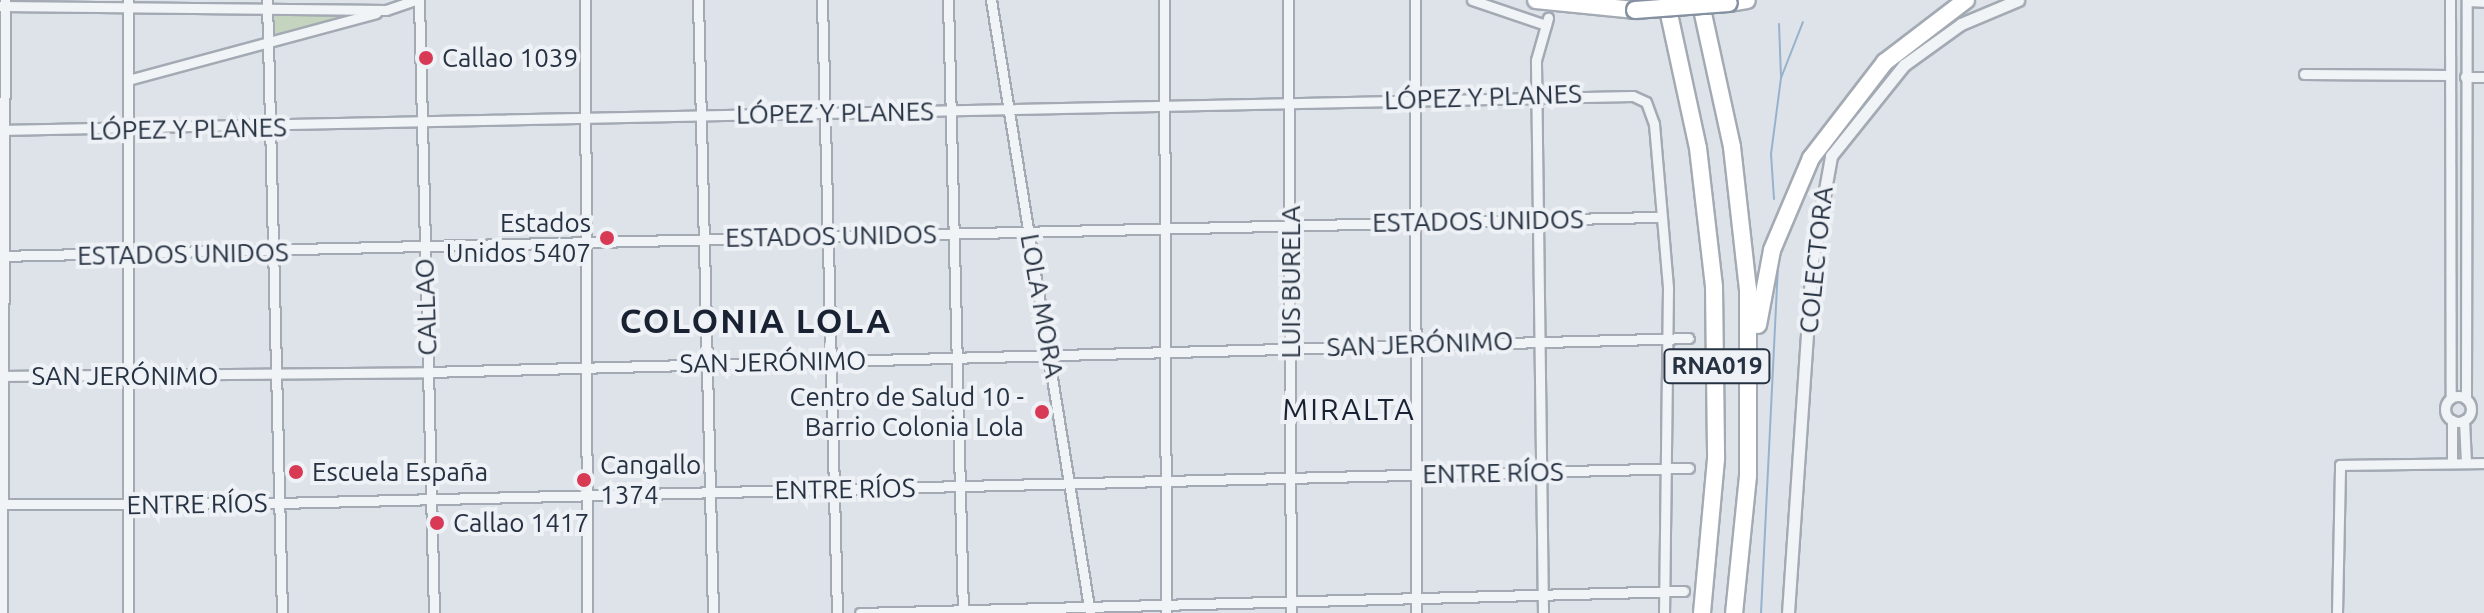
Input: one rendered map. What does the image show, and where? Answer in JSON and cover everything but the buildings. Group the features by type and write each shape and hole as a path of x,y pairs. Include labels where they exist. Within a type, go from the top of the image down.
{"highway":[{"path":"1536,0 1635,10 1747,0"},
{"path":"1657,0 1693,120"},
{"name":"RNA019","path":"1666,0 1693,120 1717,344 1715,487 1702,613"},
{"name":"RNA019","path":"1700,0 1744,233 1748,457 1734,613"},
{"path":"1748,457 1757,418 1759,306 1796,185 1872,75 1966,0"}],"street":[{"path":"128,80 267,46 417,0"},
{"name":"CALLAO","path":"417,0 434,613"},
{"path":"585,0 587,613"},
{"path":"698,0 713,613"},
{"path":"822,0 837,613"},
{"path":"948,0 963,612"},
{"name":"LOLA MORA","path":"991,0 1006,110 1073,483 1090,610"},
{"path":"1164,0 1166,608"},
{"name":"LUIS BURELA","path":"1288,0 1291,613"},
{"path":"1415,0 1416,613"},
{"path":"1472,0 1547,22 1536,60 1543,613"},
{"name":"COLECTORA","path":"1788,613 1812,262 1831,156 1904,65 1961,24 2018,0"},
{"path":"2450,0 2451,398 2445,410 2452,420 2452,462"},
{"path":"2466,463 2464,420 2471,410 2466,399 2467,0 2484,2"},
{"path":"128,3 128,613"},
{"path":"2,613 3,4 358,5 386,10"},
{"path":"266,5 282,613"},
{"path":"2304,74 2450,75"},
{"path":"2465,77 2484,77"},
{"name":"LÓPEZ Y PLANES","path":"2,130 129,132 1536,95 1633,96 1646,102 1654,124 1661,217"},
{"path":"1661,217 1669,338 1670,468 1664,613"},
{"name":"ESTADOS UNIDOS","path":"2,256 129,256 1661,217"},
{"name":"SAN JERÓNIMO","path":"2,376 428,372 1689,338"},
{"path":"2451,398 2466,399"},
{"path":"2452,420 2464,420"},
{"path":"2337,613 2340,465 2484,463"},
{"name":"ENTRE RÍOS","path":"2,504 278,503 1689,468"},
{"path":"860,613 1166,608 1291,600 1684,591"}],"green space":[{"path":"341,15 345,16 273,37 273,16"}],"waterway":[{"path":"1774,199 1771,154 1781,78 1803,22"},
{"path":"1779,24 1781,77"},
{"path":"1761,613 1778,263"}],"place":[{"name":"Callao 1039","path":"426,58"},
{"name":"Estados Unidos 5407","path":"607,238"},
{"name":"Centro de Salud 10 - Barrio Colonia Lola","path":"1042,412"},
{"name":"Escuela España","path":"296,472"},
{"name":"Cangallo 1374","path":"584,480"},
{"name":"Callao 1417","path":"437,523"}],"district":[{"name":"COLONIA LOLA","path":"756,321"},
{"name":"MIRALTA","path":"1349,409"}]}
